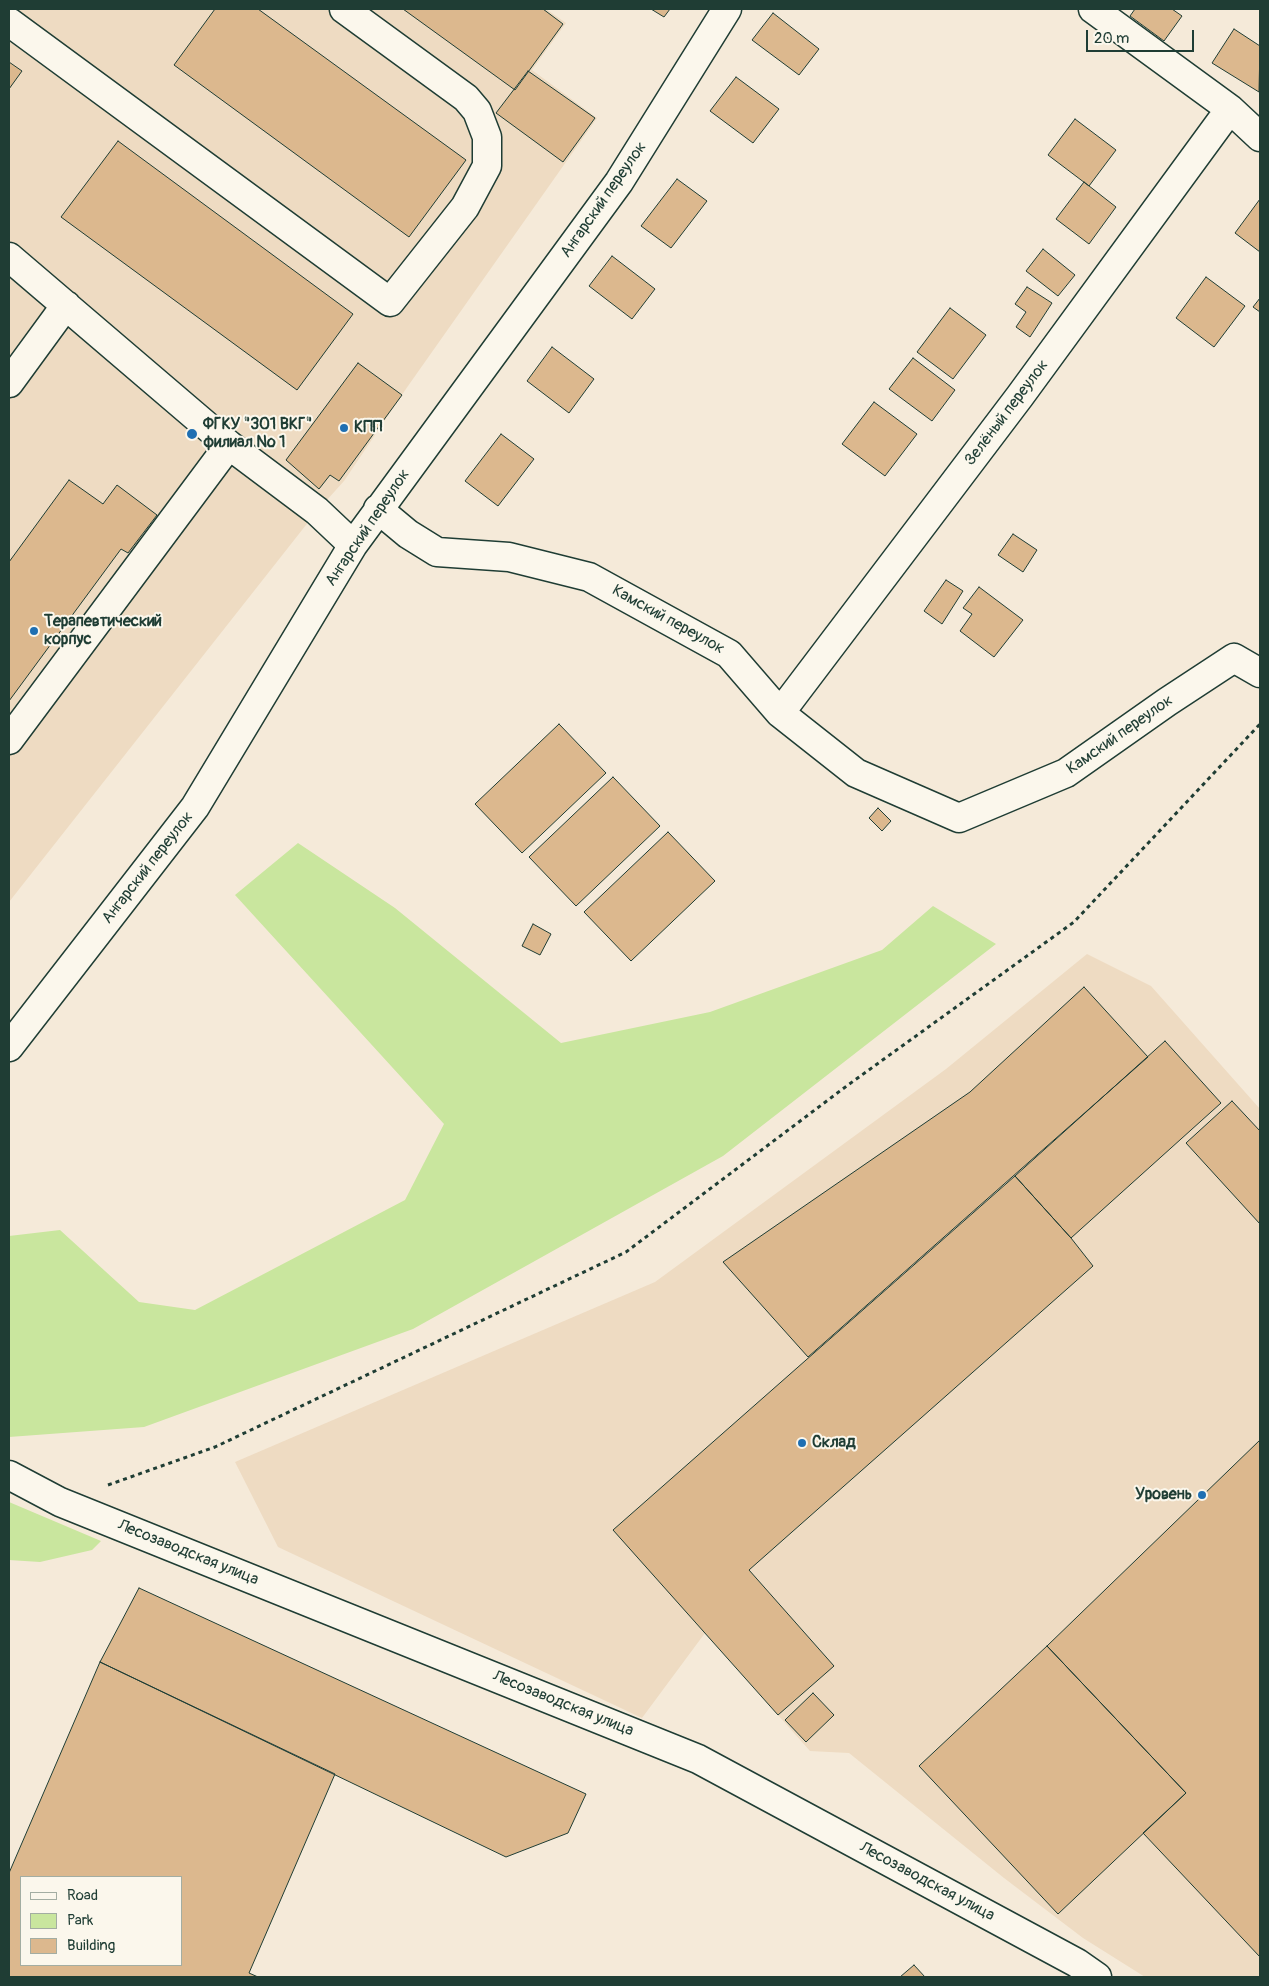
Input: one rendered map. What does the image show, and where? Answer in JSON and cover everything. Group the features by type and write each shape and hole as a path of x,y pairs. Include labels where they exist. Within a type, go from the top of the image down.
{"street":[{"path":"9,22 390,302 465,207 487,166 487,137 477,111 466,98 344,9"},
{"name":"Ангарский переулок","path":"9,1047 195,807 353,544 620,182 727,9"},
{"path":"1093,9 1230,109 1260,137"},
{"name":"Зелёный переулок","path":"780,713 1020,396 1230,109"},
{"path":"9,257 229,445 317,511 353,544"},
{"path":"9,383 66,305"},
{"path":"9,740 229,445"},
{"name":"Камский переулок","path":"378,509 408,534 437,552 509,556 589,577 730,654 780,713 856,773 959,818 1066,773 1234,658 1260,673"},
{"name":"Лесозаводская улица","path":"9,1475 60,1502 698,1759 1077,1963 1097,1977"}],"path":[{"path":"106,1486 216,1447 626,1252 848,1085 1074,922 1260,724"}],"shaded area":[{"name":"ФГКУ \"301 ВКГ\" филиал № 1","path":"9,9 546,9 566,23 532,70 597,118 408,386 344,481 317,511 9,902"},
{"path":"1087,954 1151,986 1260,1109 1260,1977 1145,1977 1083,1938 1004,1878 849,1753 810,1751 705,1633 642,1718 278,1547 235,1462 655,1282 946,1069"}],"green space":[{"path":"298,843 395,908 561,1043 710,1012 882,950 933,906 996,944 723,1156 413,1329 144,1427 9,1437 9,1236 60,1230 139,1302 195,1310 405,1200 444,1124 235,895"},
{"path":"9,1502 101,1541 92,1550 40,1562 9,1560"}],"building":[{"path":"215,9 258,9 466,160 409,237 174,65"},
{"path":"403,9 543,9 563,24 515,90"},
{"path":"651,9 670,9 664,17"},
{"path":"1135,9 1172,9 1182,16 1164,41 1130,16"},
{"path":"773,13 819,49 799,75 752,40"},
{"path":"1234,29 1260,46 1259,92 1212,63"},
{"path":"9,62 22,71 9,89"},
{"path":"528,71 595,118 563,162 496,113"},
{"path":"736,77 779,109 753,143 710,111"},
{"path":"1075,119 1116,150 1089,186 1048,155"},
{"path":"118,141 353,314 297,390 61,217"},
{"path":"677,179 707,201 671,248 641,226"},
{"path":"1084,182 1116,207 1089,244 1056,219"},
{"path":"1260,199 1260,252 1235,233"},
{"path":"1043,249 1075,275 1058,296 1026,271"},
{"path":"612,256 655,289 632,319 589,286"},
{"path":"1206,277 1245,306 1214,347 1176,318"},
{"path":"1027,287 1052,303 1030,337 1016,327 1026,312 1015,304"},
{"path":"1260,298 1260,312 1253,307"},
{"path":"950,308 986,335 953,379 917,352"},
{"path":"552,347 594,379 569,413 527,381"},
{"path":"913,358 955,390 932,421 889,389"},
{"name":"КПП","path":"358,363 402,395 339,481 330,475 319,489 286,460"},
{"path":"874,402 917,434 885,476 842,444"},
{"path":"501,434 534,459 498,506 465,481"},
{"name":"Терапевтический корпус","path":"69,480 103,504 117,485 157,515 128,553 121,549 9,701 9,562"},
{"path":"1013,534 1037,550 1023,572 998,555"},
{"path":"946,580 963,591 942,624 924,611"},
{"path":"979,587 1023,620 994,657 960,631 972,614 963,608"},
{"path":"559,724 606,773 522,853 475,804"},
{"path":"613,777 660,826 576,906 529,857"},
{"path":"878,808 891,821 882,831 869,818"},
{"path":"668,832 715,881 631,961 584,912"},
{"path":"533,924 551,934 540,955 522,946"},
{"path":"1084,987 1148,1057 808,1357 723,1262 970,1092"},
{"path":"1165,1041 1221,1103 1071,1238 1015,1176"},
{"path":"1232,1101 1260,1131 1260,1224 1186,1143"},
{"name":"Склад","path":"1015,1176 1071,1238 1093,1266 749,1570 834,1666 778,1715 613,1530"},
{"path":"1260,1440 1260,1957 1143,1833 1186,1793 1047,1646"},
{"path":"139,1588 586,1794 568,1833 506,1857 100,1662"},
{"path":"1047,1646 1186,1793 1058,1914 919,1766"},
{"path":"100,1662 335,1774 249,1973 258,1977 9,1977 9,1873"},
{"path":"813,1693 834,1715 806,1742 785,1720"},
{"path":"914,1965 925,1977 900,1977"}],"place":[{"name":"КПП","path":"344,428"},
{"name":"ФГКУ \"301 ВКГ\" филиал № 1","path":"192,434"},
{"name":"Терапевтический корпус","path":"34,631"},
{"name":"Склад","path":"802,1443"},
{"name":"Уровень","path":"1202,1495"}]}
